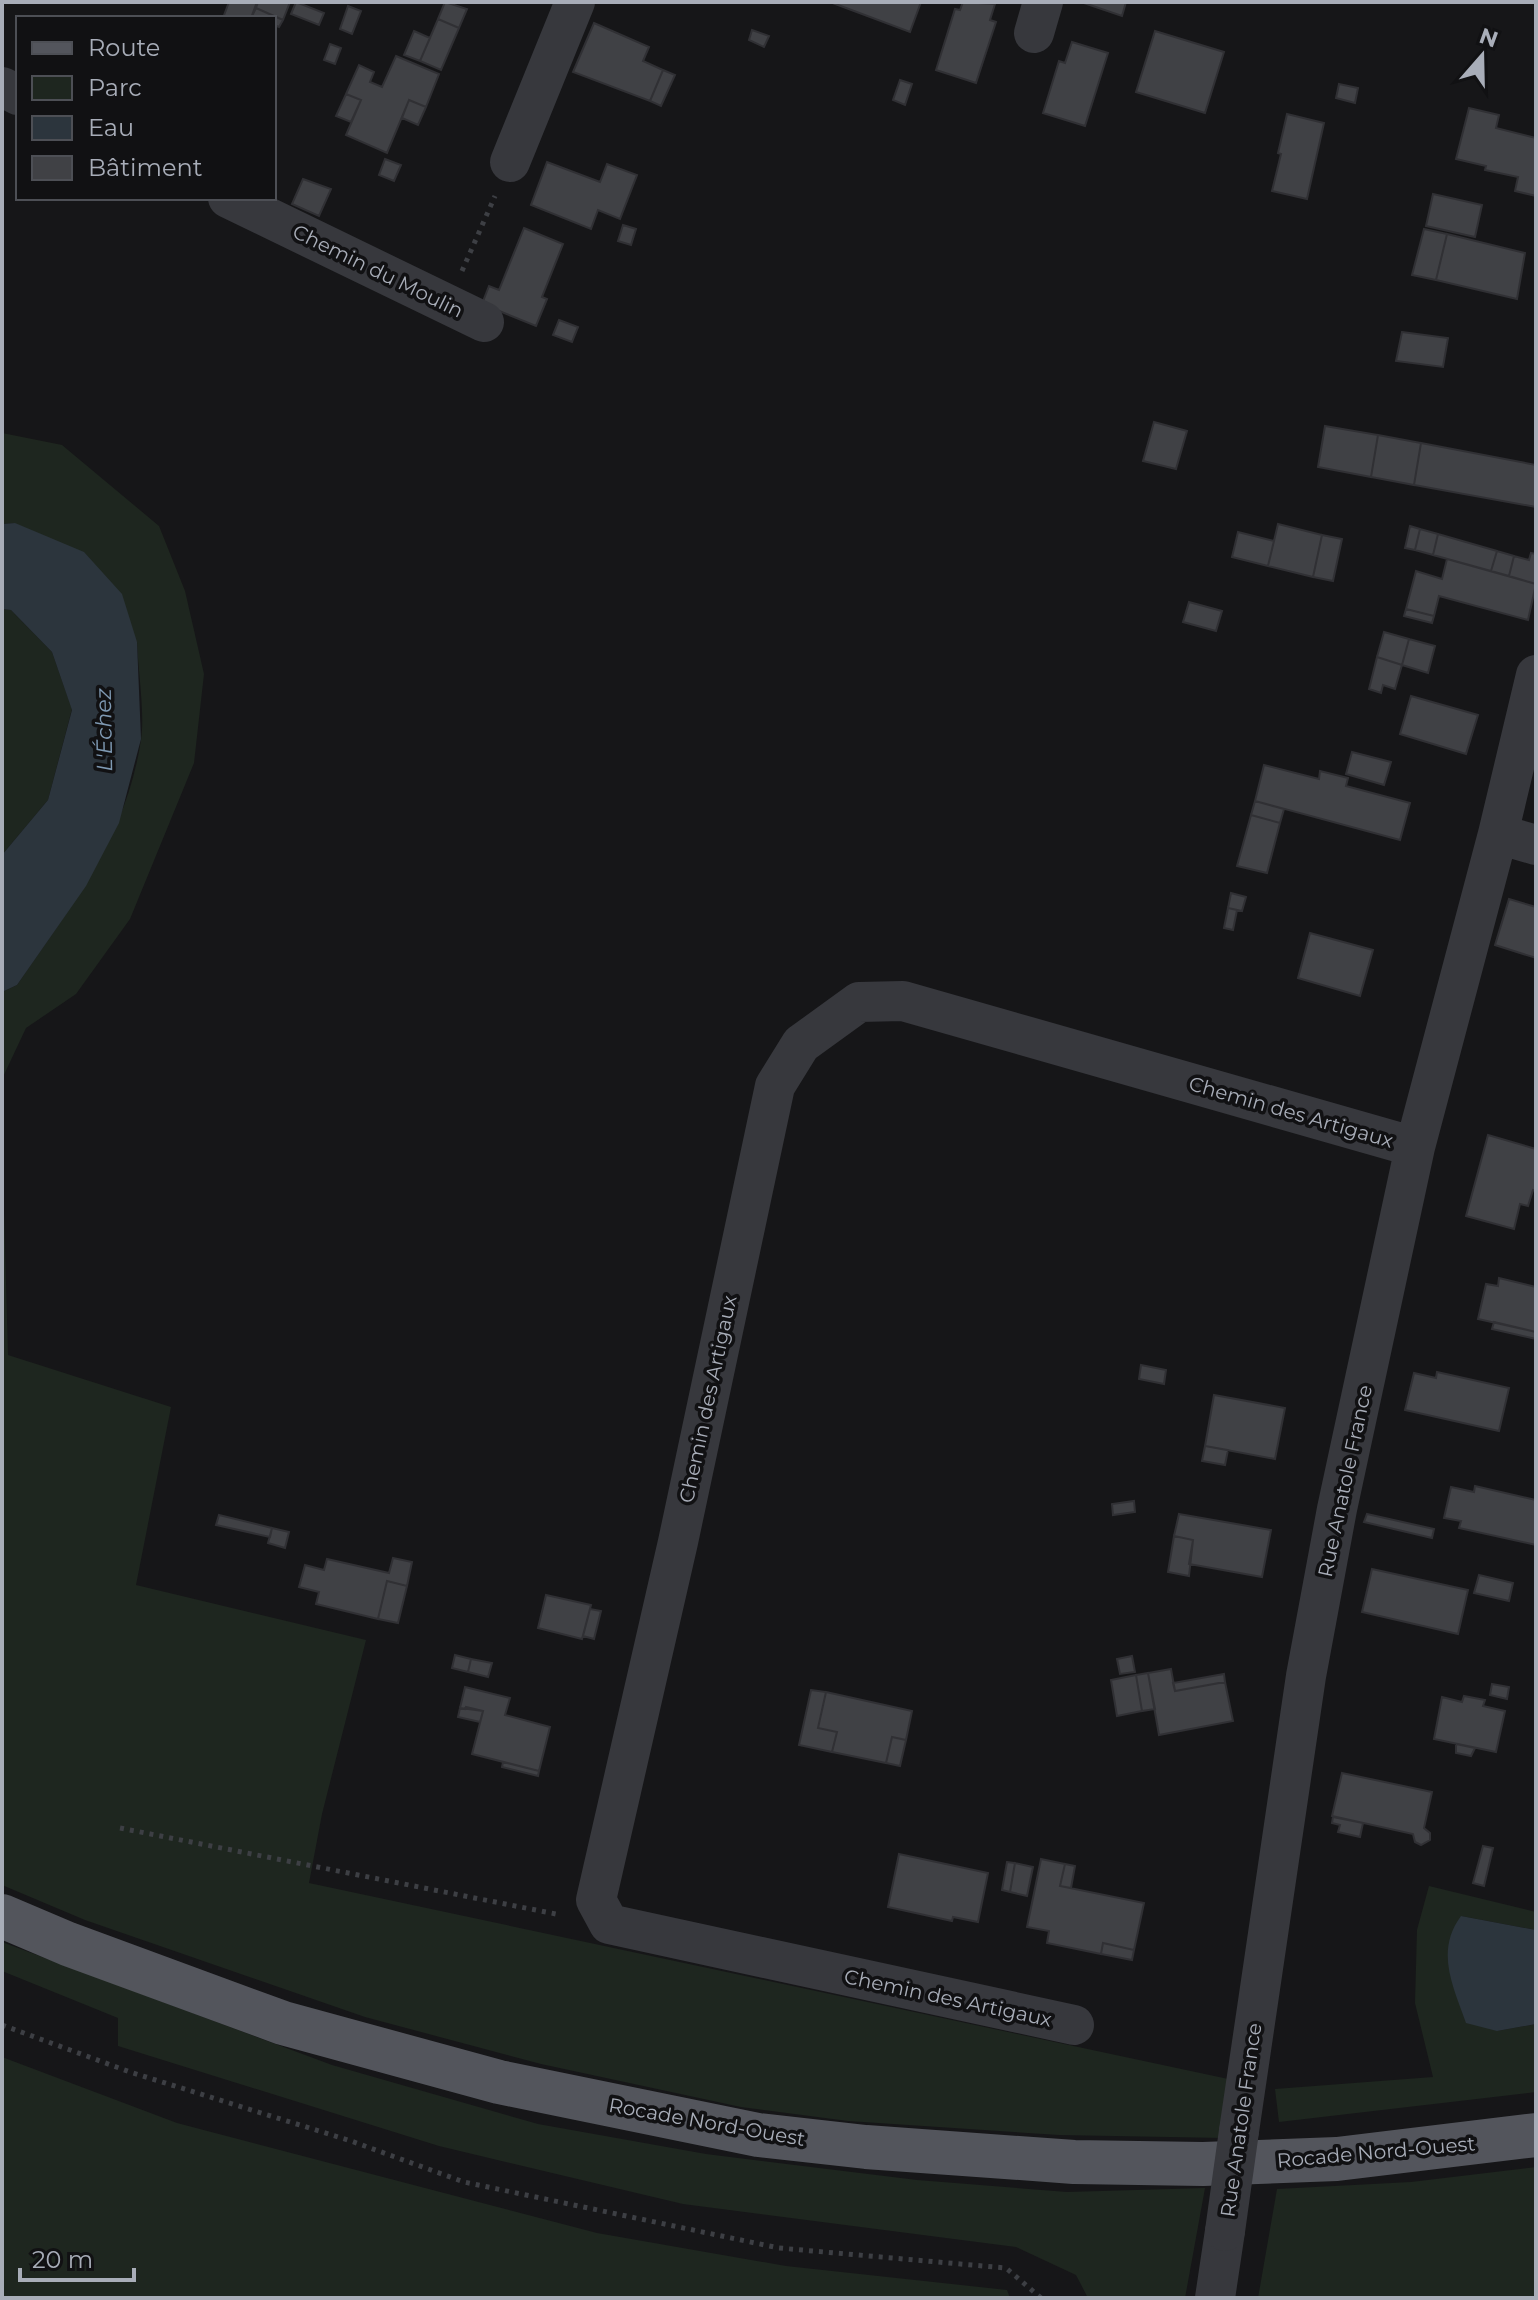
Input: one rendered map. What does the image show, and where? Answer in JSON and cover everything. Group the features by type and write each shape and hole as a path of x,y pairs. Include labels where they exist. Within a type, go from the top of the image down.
{"main road":[{"name":"Rocade Nord-Ouest","path":"2,1916 68,1944 283,2023 499,2082 758,2135 866,2147 1074,2162 1203,2164 1337,2159 1536,2135"}],"street":[{"path":"510,162 575,2"},
{"name":"Chemin du Moulin","path":"232,200 484,322"},
{"name":"Rue Anatole France","path":"1215,2298 1306,1676 1337,1509 1415,1147 1498,834 1536,675"},
{"path":"1498,834 1536,845"},
{"name":"Chemin des Artigaux","path":"1074,2025 609,1924 596,1900 678,1542 775,1086 801,1044 859,1002 903,1001 1415,1147"}],"path":[{"path":"447,305 510,162"},
{"path":"120,1828 609,1924"},
{"path":"2,2025 130,2072 351,2141 464,2182 779,2248 1006,2268 1041,2298"}],"green space":[{"path":"2,433 62,445 159,526 185,591 204,674 194,763 130,919 76,994 26,1028 2,1079 2,992 17,985 94,870 123,809 134,775 142,717 137,642 15,523 2,524"},
{"path":"2,609 11,610 52,652 72,709 48,800 2,855"},
{"path":"2,1137 8,1355 171,1407 136,1585 366,1640 322,1814 309,1883 1233,2080 1224,2138 1059,2135 848,2121 741,2107 541,2064 365,2017 85,1920 2,1885"},
{"path":"1429,1886 1536,1912 1536,1930 1461,1916 1497,2031 1536,2024 1536,2092 1279,2122 1275,2089 1433,2077 1415,2003 1417,1930"},
{"path":"2,1942 332,2065 538,2124 706,2154 917,2180 1067,2192 1205,2188 1185,2298 1088,2298 1076,2275 1016,2247 683,2204 439,2146 118,2046 118,2018 2,1971"},
{"path":"2,2057 177,2123 597,2233 786,2266 1007,2290 1010,2298 2,2298"},
{"path":"1536,2167 1536,2298 1258,2298 1277,2189 1411,2182"}],"water":[{"name":"L'Échez","path":"15,523 84,552 122,594 137,642 141,739 119,823 86,886 17,985 2,992 2,855 48,800 72,710 52,652 11,610 2,609 2,524"},
{"path":"1461,1916 1536,1930 1536,2024 1497,2031 1466,2023 1452,1982 1448,1955 1453,1929"}],"building":[{"path":"229,2 257,2 252,16 224,16"},
{"path":"258,2 290,2 283,20 256,8"},
{"path":"296,2 324,13 319,25 291,14"},
{"path":"445,2 467,9 459,28 438,19"},
{"path":"830,2 921,2 910,32"},
{"path":"963,2 995,4 990,20 996,22 976,83 936,70 955,9 960,10"},
{"path":"1081,2 1126,2 1122,16"},
{"path":"348,6 361,11 352,34 340,29"},
{"path":"256,8 274,16 252,16"},
{"path":"276,17 283,20 279,27 276,26"},
{"path":"438,19 459,28 441,70 420,61"},
{"path":"594,23 649,47 643,61 663,70 650,101 573,72"},
{"path":"752,30 769,36 764,47 749,40"},
{"path":"414,31 430,38 420,61 404,55"},
{"path":"1155,31 1224,52 1205,113 1136,92"},
{"path":"1072,42 1108,53 1085,126 1043,113 1059,61 1065,63"},
{"path":"330,44 341,48 335,64 324,60"},
{"path":"396,56 439,74 426,107 409,100 387,153 346,135 361,100 346,94 359,65 374,72 370,82 382,87"},
{"path":"663,70 675,75 661,106 650,101"},
{"path":"900,80 912,84 905,105 893,100"},
{"path":"1339,84 1358,88 1355,103 1336,98"},
{"path":"346,94 361,100 351,122 336,116"},
{"path":"409,100 426,107 418,125 402,118"},
{"path":"1469,108 1499,115 1496,128 1536,138 1536,196 1515,191 1518,177 1485,170 1486,166 1456,159"},
{"path":"1287,114 1324,123 1307,199 1272,191"},
{"path":"385,159 401,165 394,181 379,175"},
{"path":"547,162 600,182 607,164 637,175 620,219 598,210 591,229 531,205"},
{"path":"303,179 331,189 319,216 292,204"},
{"path":"1433,194 1482,205 1475,237 1426,226"},
{"path":"623,225 636,229 631,245 618,241"},
{"path":"524,228 563,244 542,297 547,299 536,326 482,304 489,286 499,290"},
{"path":"1424,229 1447,234 1436,280 1412,275"},
{"path":"1447,234 1525,253 1517,299 1436,280"},
{"path":"559,320 578,327 572,342 553,335"},
{"path":"1402,332 1448,338 1443,367 1396,361"},
{"path":"1154,422 1187,431 1176,469 1143,461"},
{"path":"1325,426 1378,435 1371,477 1318,467"},
{"path":"1378,435 1421,443 1414,485 1371,477"},
{"path":"1421,443 1536,465 1536,507 1414,485"},
{"path":"1278,524 1322,535 1313,577 1268,566"},
{"path":"1410,526 1420,529 1415,550 1405,548"},
{"path":"1420,529 1438,534 1433,555 1415,550"},
{"path":"1238,532 1274,541 1268,566 1232,557"},
{"path":"1438,534 1497,551 1491,571 1433,555"},
{"path":"1322,535 1342,539 1333,581 1313,577"},
{"path":"1497,551 1514,556 1509,576 1491,571"},
{"path":"1531,553 1536,554 1536,584 1509,576 1514,556 1529,560"},
{"path":"1447,559 1536,584 1528,620 1439,596 1434,616 1406,609 1416,571 1442,579"},
{"path":"1189,602 1222,611 1216,631 1183,622"},
{"path":"1406,609 1434,616 1432,623 1404,616"},
{"path":"1384,632 1409,639 1402,665 1377,657"},
{"path":"1409,639 1435,646 1428,673 1402,665"},
{"path":"1377,657 1402,665 1395,689 1383,685 1381,693 1369,689"},
{"path":"1411,696 1478,715 1466,754 1400,734"},
{"path":"1352,752 1391,762 1384,785 1346,774"},
{"path":"1264,765 1319,779 1320,771 1348,778 1346,786 1410,803 1400,840 1255,801"},
{"path":"1255,801 1284,809 1280,823 1251,815"},
{"path":"1251,815 1280,823 1267,873 1237,866"},
{"path":"1231,893 1246,897 1242,911 1228,908"},
{"path":"1509,899 1536,907 1536,958 1495,945"},
{"path":"1228,908 1237,910 1233,930 1224,928"},
{"path":"1310,933 1373,950 1360,996 1298,978"},
{"path":"1488,1135 1536,1149 1536,1191 1533,1190 1528,1206 1520,1204 1514,1229 1466,1216"},
{"path":"1499,1278 1536,1287 1536,1332 1478,1319 1486,1284 1498,1286"},
{"path":"1494,1322 1536,1332 1536,1339 1492,1329"},
{"path":"1141,1365 1166,1370 1164,1384 1139,1379"},
{"path":"1437,1372 1509,1388 1499,1431 1405,1410 1414,1373 1436,1378"},
{"path":"1214,1395 1285,1408 1275,1459 1205,1446"},
{"path":"1205,1446 1228,1450 1225,1465 1202,1461"},
{"path":"1475,1486 1536,1500 1536,1545 1459,1528 1461,1521 1444,1518 1451,1487 1474,1492"},
{"path":"1134,1501 1135,1512 1113,1515 1112,1504"},
{"path":"1179,1514 1271,1530 1262,1577 1189,1564 1193,1540 1174,1536"},
{"path":"1367,1514 1434,1529 1432,1538 1364,1522"},
{"path":"219,1515 272,1528 270,1537 216,1525"},
{"path":"272,1528 289,1532 285,1548 268,1543"},
{"path":"1174,1536 1193,1540 1189,1576 1168,1572"},
{"path":"393,1558 412,1562 407,1586 387,1581 378,1619 316,1604 319,1592 299,1587 305,1565 324,1570 327,1559 389,1573"},
{"path":"1372,1569 1468,1590 1458,1634 1362,1612"},
{"path":"1479,1575 1513,1583 1509,1601 1474,1593"},
{"path":"387,1581 407,1586 398,1623 378,1619"},
{"path":"546,1595 591,1605 582,1639 538,1628"},
{"path":"590,1609 601,1611 594,1639 583,1636"},
{"path":"455,1655 471,1659 468,1672 452,1668"},
{"path":"1132,1656 1135,1672 1120,1674 1117,1659"},
{"path":"471,1659 492,1663 488,1677 468,1672"},
{"path":"1171,1669 1175,1691 1225,1682 1233,1721 1159,1735 1148,1673"},
{"path":"1148,1673 1155,1709 1142,1711 1136,1675"},
{"path":"1224,1674 1225,1682 1175,1691 1173,1683"},
{"path":"1136,1675 1142,1711 1117,1716 1111,1680"},
{"path":"1492,1684 1509,1687 1507,1699 1490,1695"},
{"path":"465,1687 510,1698 505,1715 550,1727 539,1771 472,1754 483,1711 460,1708"},
{"path":"811,1690 826,1692 818,1728 837,1732 832,1752 799,1745"},
{"path":"826,1692 912,1711 906,1740 892,1737 886,1763 832,1752 837,1732 818,1728"},
{"path":"1464,1696 1485,1700 1483,1706 1505,1711 1496,1752 1434,1739 1442,1697 1462,1702"},
{"path":"460,1708 483,1711 480,1722 458,1717"},
{"path":"892,1737 906,1740 900,1766 886,1763"},
{"path":"1456,1744 1475,1748 1471,1756 1456,1753"},
{"path":"503,1762 539,1771 538,1776 502,1767"},
{"path":"1342,1773 1432,1792 1424,1828 1430,1833 1430,1840 1421,1845 1415,1842 1413,1834 1332,1816"},
{"path":"1333,1817 1363,1823 1360,1837 1338,1832 1340,1825 1332,1823"},
{"path":"1483,1846 1493,1848 1484,1886 1473,1883"},
{"path":"899,1854 988,1873 978,1922 953,1917 952,1921 888,1907"},
{"path":"1041,1859 1065,1864 1060,1886 1144,1903 1134,1950 1103,1943 1101,1954 1047,1943 1049,1931 1027,1927"},
{"path":"1007,1862 1015,1863 1010,1892 1002,1890"},
{"path":"1015,1863 1033,1867 1027,1896 1010,1892"},
{"path":"1065,1864 1075,1866 1071,1888 1060,1886"},
{"path":"1103,1943 1134,1950 1132,1960 1101,1954"}]}
